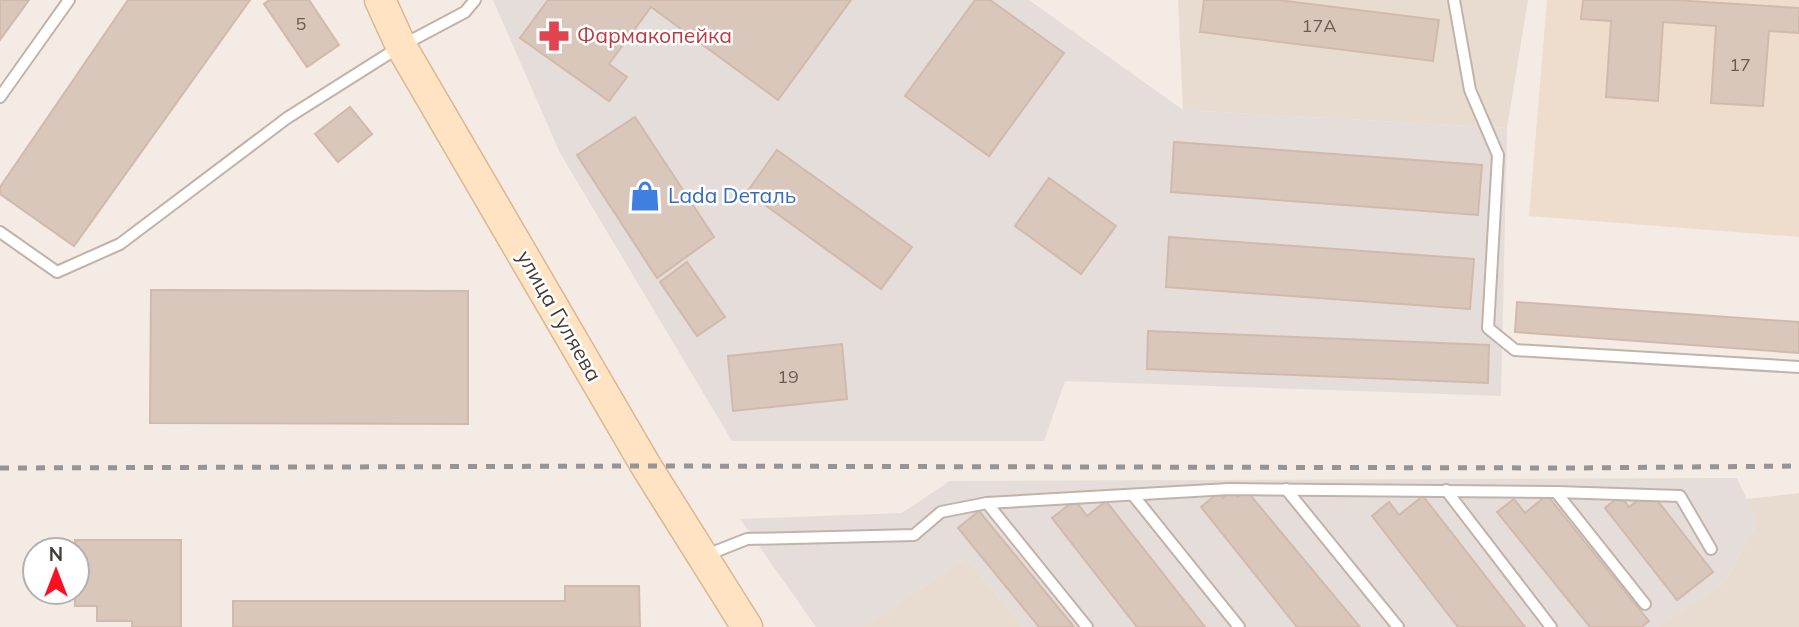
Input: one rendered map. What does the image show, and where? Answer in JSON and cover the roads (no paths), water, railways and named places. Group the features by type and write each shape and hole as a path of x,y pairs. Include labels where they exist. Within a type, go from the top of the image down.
{"main road":[{"name":"улица Гуляева","path":"380,0 401,46 646,466 704,556 744,626"}],"lane":[{"path":"0,97 69,0"},
{"path":"0,232 57,272 120,244 287,118 401,46 465,12 475,0"},
{"path":"1454,0 1470,90 1498,155 1491,248 1489,328 1515,350 1799,367"},
{"path":"704,556 747,539 914,535 941,512 986,503 1229,489 1446,490 1680,496 1711,549"},
{"path":"1286,489 1398,627"},
{"path":"1446,490 1551,627"},
{"path":"1556,492 1645,604"},
{"path":"1133,495 1239,627"},
{"path":"986,503 1087,627"}],"railway":[{"path":"0,468 1799,466"}],"place":[{"name":"Фармакопейка","path":"554,36"},
{"name":"Lada Dеталь","path":"645,196"}]}
